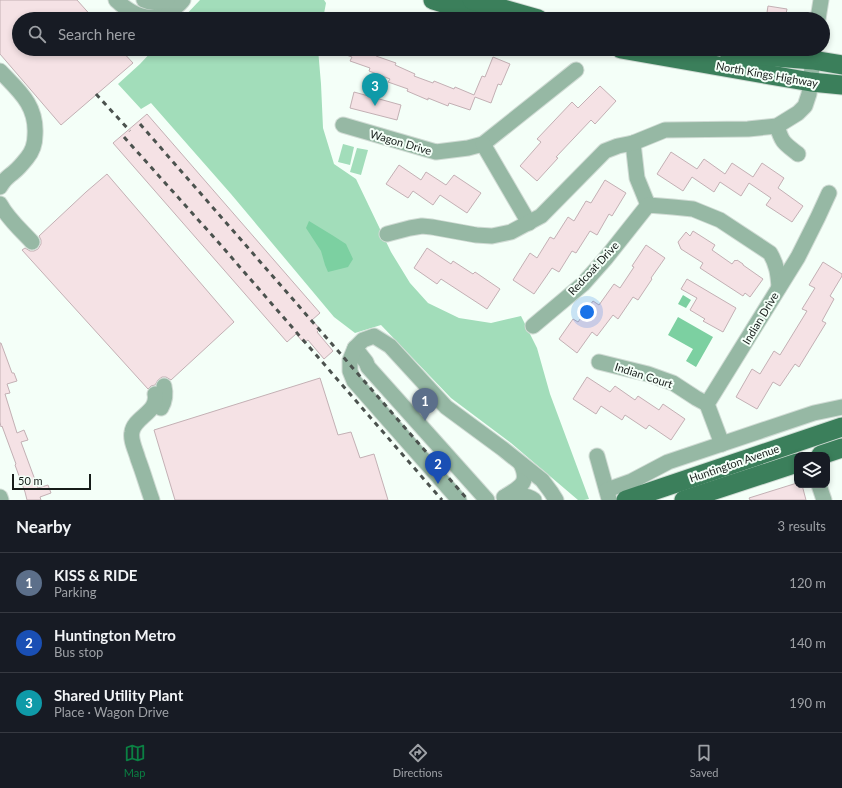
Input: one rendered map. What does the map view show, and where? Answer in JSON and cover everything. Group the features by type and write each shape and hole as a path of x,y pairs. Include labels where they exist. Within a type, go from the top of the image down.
{"main road":[{"path":"433,0 471,12"},
{"path":"472,0 514,12"},
{"name":"North Kings Highway","path":"661,56 811,82 842,85"},
{"name":"North Kings Highway","path":"817,56 842,65"},
{"name":"Huntington Avenue","path":"626,500 842,427"},
{"path":"829,452 842,448"},
{"name":"Huntington Avenue","path":"684,500 794,464"}],"street":[{"path":"116,0 132,12"},
{"path":"144,0 157,3 167,0"},
{"path":"168,12 183,0"},
{"path":"819,12 821,0"},
{"path":"387,234 422,226 476,235 492,236 511,232 541,216 606,151 618,146 633,143 665,130 748,129 777,126 798,113 805,106 809,94 814,56"},
{"path":"0,70 26,98 33,112 36,126 35,142 28,156 14,172 3,181 0,187"},
{"name":"Wagon Drive","path":"343,126 436,152 468,148 483,144 576,70"},
{"path":"777,126 780,137 784,143 798,154"},
{"path":"633,143 637,178 648,205 673,206 693,209 720,220 770,253 775,261 779,287"},
{"path":"483,144 529,223"},
{"name":"Indian Drive","path":"707,404 798,257 829,193"},
{"path":"0,204 4,211 32,242"},
{"name":"Redcoat Drive","path":"533,326 582,284 606,258 648,205"},
{"path":"459,500 354,381 350,371 350,360 355,348 362,340 374,336 390,346 446,407 542,480 556,500"},
{"path":"355,348 368,367 487,500"},
{"name":"Indian Court","path":"599,362 648,374 673,383 707,404"},
{"path":"152,500 132,439 132,430 134,426 157,414 162,407 165,398 165,391 160,390"},
{"path":"707,404 722,444"},
{"path":"597,456 608,495 668,462 814,413 842,407"},
{"path":"502,498 520,486 524,480 525,473 521,464"},
{"path":"820,488 824,500"},
{"path":"0,496 1,500"},
{"path":"502,498 519,496 534,500"}],"shaded area":[{"path":"200,0 324,0 326,3 324,12 189,12"},
{"path":"147,56 319,56 323,128 334,164 356,179 391,252 410,283 428,303 459,318 491,323 521,316 537,348 550,394 589,499 578,500 511,443 451,398 381,325 355,333 334,317 231,194 151,103 141,109 118,84"},
{"path":"343,144 354,147 350,165 338,162"},
{"path":"357,148 368,150 361,175 350,172"},
{"path":"309,221 346,244 353,259 348,267 328,272 321,251 306,228"},
{"path":"683,295 691,300 686,308 678,304"},
{"path":"678,317 713,337 696,367 686,361 693,349 668,335"}],"building":[{"path":"0,0 77,0 88,12 12,12 12,56 126,56 133,63 61,125 0,54"},
{"path":"768,6 787,9 786,12 767,12"},
{"path":"349,56 376,56 396,63 395,65 415,74 414,76 433,83 434,81 454,89 455,87 474,95 482,76 485,77 493,57 510,64 501,85 498,84 491,103 475,97 470,110 449,103 448,106 428,98 428,100 407,91 408,89 388,82 390,79 369,71 370,68 350,61 352,57"},
{"path":"600,86 616,101 595,124 591,120 556,157 558,158 537,181 520,166 541,142 537,139 572,102 578,108"},
{"path":"354,92 401,105 397,120 350,108"},
{"path":"147,114 320,313 312,320 320,329 317,332 333,351 324,359 308,340 304,343 296,334 287,342 113,143"},
{"path":"671,152 697,169 704,159 725,174 732,163 753,177 762,163 784,178 778,188 803,206 792,222 766,205 771,198 749,183 741,196 720,182 714,192 692,177 683,191 657,174"},
{"path":"399,165 421,180 426,172 446,185 454,175 481,193 467,213 440,195 433,205 413,191 408,198 386,184"},
{"path":"107,174 234,322 171,380 166,377 162,377 155,385 148,389 22,250 25,248 30,251 38,249 41,244 39,236"},
{"path":"605,180 626,193 612,216 609,214 597,235 590,231 576,253 572,251 559,272 552,268 534,294 513,280 530,253 537,258 550,237 554,239 568,217 574,221 586,201 591,203"},
{"path":"693,231 715,245 712,250 732,264 735,260 737,260 763,279 750,297 745,293 743,296 700,268 703,263 681,249 678,242 686,232 690,236"},
{"path":"646,245 665,258 651,278 652,279 638,300 633,297 618,319 613,315 597,336 592,332 577,353 559,339 573,319 578,322 593,301 599,305 614,284 620,288"},
{"path":"427,248 451,264 453,261 473,274 475,272 500,289 487,309 441,279 437,284 414,268"},
{"path":"823,262 842,274 830,296 834,299 822,321 826,323 799,367 795,364 780,386 773,382 757,409 736,397 752,369 760,374 774,351 780,355 807,311 802,309 815,288 809,285"},
{"path":"687,279 736,308 723,332 703,321 705,319 690,310 697,298 681,289"},
{"path":"0,343 12,373 14,373 17,381 7,384 10,393 5,394 17,433 24,430 28,440 21,442 38,488 48,485 51,493 40,497 41,500 27,500 15,465 16,464 2,426 1,427"},
{"path":"587,377 610,392 615,386 635,400 638,396 659,410 663,404 685,419 671,440 649,425 646,429 625,415 622,420 601,406 596,414 573,399"},
{"path":"320,378 338,435 351,432 360,458 374,454 388,500 175,500 154,430"},
{"path":"794,484 794,488 803,488 806,500 750,500 749,498"}],"railway":[{"path":"96,94 130,131"},
{"path":"140,124 468,500"},
{"path":"124,137 219,243 442,500"}],"place":[{"name":"Shared Utility Plant","path":"375,106"},
{"name":"KISS & RIDE","path":"425,421"},
{"name":"Huntington Metro","path":"438,484"}]}
